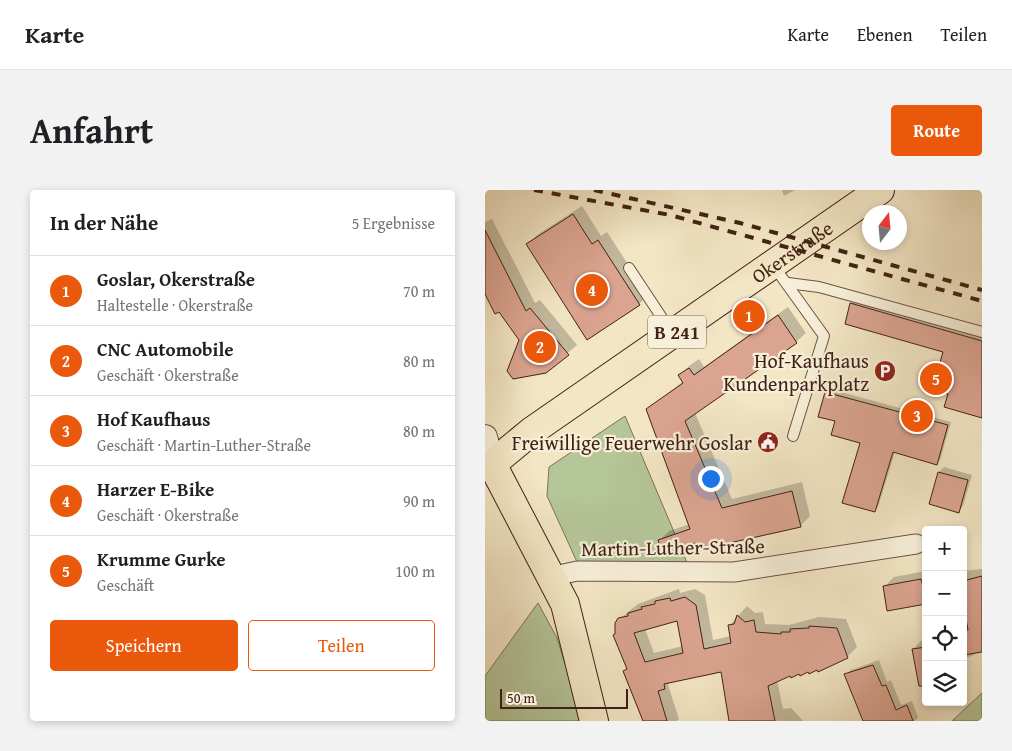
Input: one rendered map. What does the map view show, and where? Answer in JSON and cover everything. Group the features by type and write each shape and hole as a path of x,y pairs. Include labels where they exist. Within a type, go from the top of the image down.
{"main road":[{"name":"Okerstraße","path":"487,457 532,431 671,331 776,268 865,195"},
{"name":"B 241","path":"487,457 505,509 523,528 550,577 557,609 565,632 574,643 594,721"}],"street":[{"name":"Martin-Luther-Straße","path":"550,577 577,571 734,572 915,544"}],"lane":[{"path":"629,268 671,331"},
{"path":"776,268 819,287 982,332"},
{"path":"776,268 824,336 793,436"}],"green space":[{"path":"625,416 688,565 577,562 547,496 549,467"},
{"path":"538,603 557,638 583,721 485,721 485,676"},
{"path":"982,693 982,721 952,721"}],"building":[{"path":"573,214 592,244 598,240 640,305 587,340 526,244"},
{"path":"485,230 526,311 530,308 569,355 546,373 513,379 507,371 519,340 499,312 495,314 485,294"},
{"path":"850,303 982,341 982,418 944,407 948,394 932,390 943,352 845,324"},
{"path":"778,315 797,343 685,421 722,508 792,491 801,527 698,550 695,543 663,554 658,540 690,529 646,409 683,383 678,375 689,368 694,375"},
{"path":"825,392 948,425 937,465 893,452 875,512 842,503 860,443 831,435 835,421 818,417"},
{"path":"938,472 968,480 959,513 929,504"},
{"path":"982,576 982,652 967,654 968,630 967,580"},
{"path":"921,579 922,605 887,611 883,586"},
{"path":"685,597 696,605 704,649 731,643 728,625 734,624 737,615 745,622 754,620 756,632 781,634 781,632 790,632 790,629 809,628 809,626 837,628 848,658 818,672 817,670 809,674 808,672 800,676 799,674 791,678 790,676 768,686 775,721 729,721 721,672 664,684 665,689 658,691 667,721 643,721 623,671 627,669 613,635 615,634 615,623 618,618 628,616 628,613 642,609 641,607 655,604 655,601 670,598 671,601","holes":["677,621 683,653 645,662 634,633"]},
{"path":"922,648 922,686 919,686 912,649"},
{"path":"873,665 882,686 886,685 896,710 907,705 913,721 863,721 844,674"}],"railway":[{"path":"534,190 670,215 982,301"},
{"path":"594,190 740,223 982,290"}],"place":[{"name":"Harzer E-Bike","path":"592,290"},
{"name":"Goslar, Okerstraße","path":"749,316"},
{"name":"CNC Automobile","path":"540,347"},
{"name":"Hof-Kaufhaus Kundenparkplatz","path":"885,371"},
{"name":"Krumme Gurke","path":"936,379"},
{"name":"Hof Kaufhaus","path":"917,416"},
{"name":"Freiwillige Feuerwehr Goslar","path":"768,442"}]}
